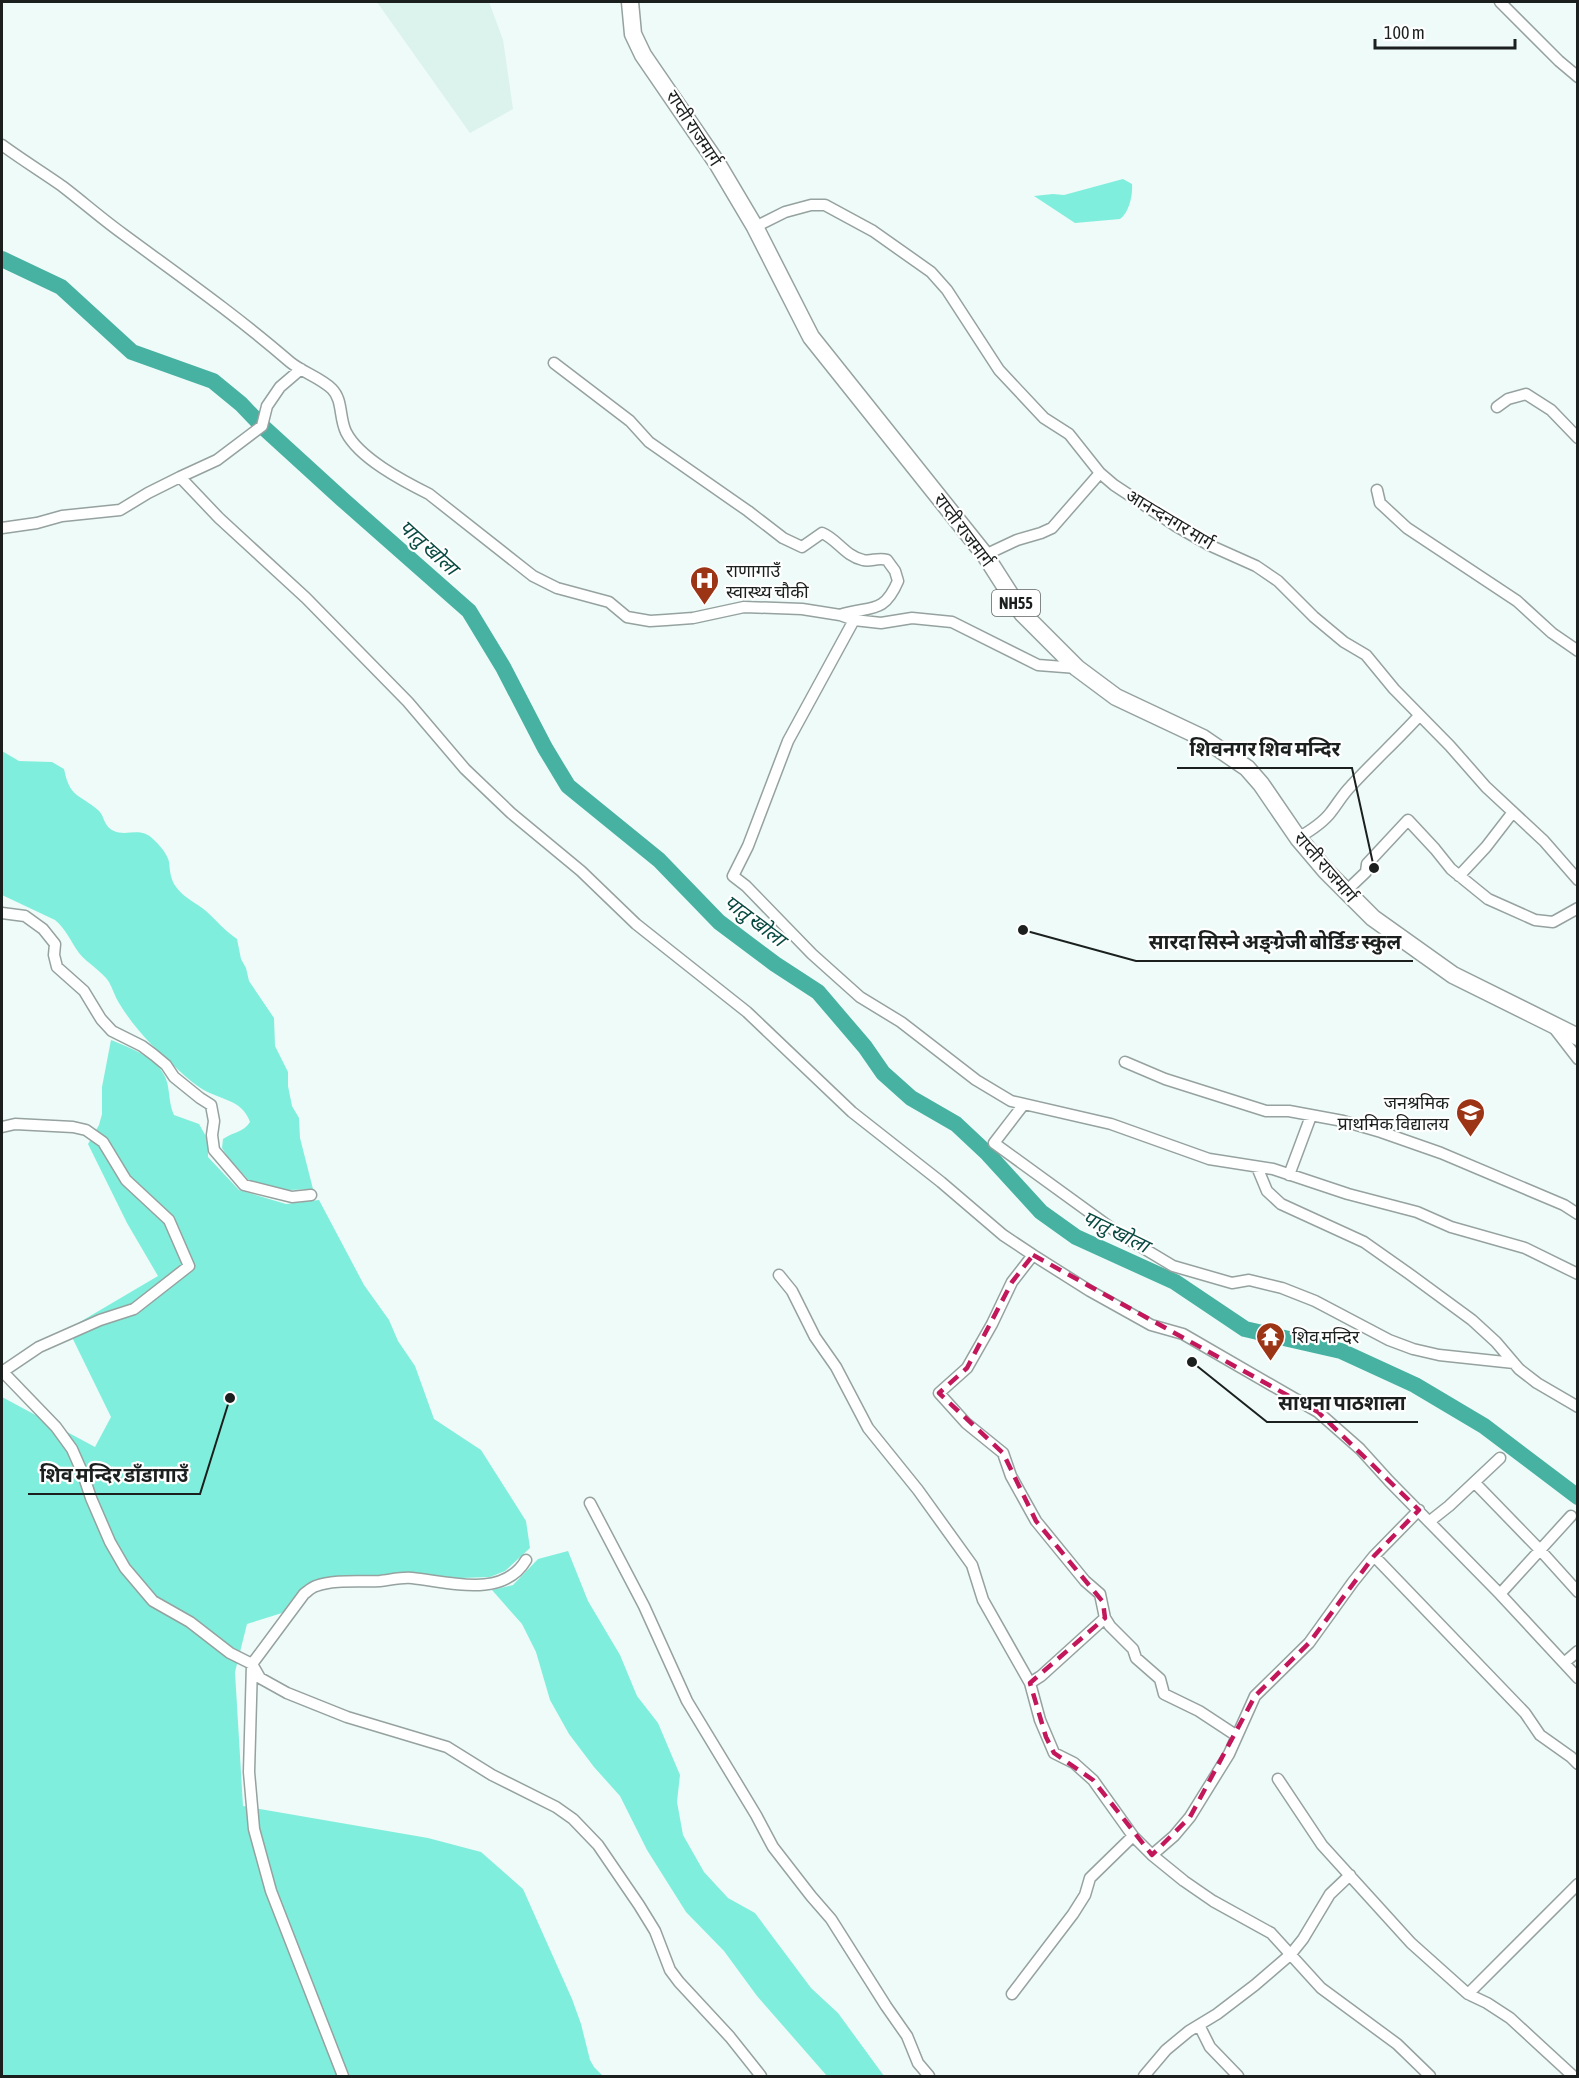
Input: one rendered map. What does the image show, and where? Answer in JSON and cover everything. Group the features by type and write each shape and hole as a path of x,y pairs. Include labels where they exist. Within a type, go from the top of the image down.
{"main road":[{"name":"राप्ती राजमार्ग","path":"630,2 633,34 644,55 717,163 755,227 811,337 985,555 1022,613 1077,668 1116,697 1203,738 1247,768 1261,784 1298,838 1345,892 1373,918 1453,975 1578,1037"}],"street":[{"path":"1500,2 1559,61 1578,76"},
{"path":"2,145 62,186 123,234 211,297 301,369 332,388 339,398 345,430 354,446 377,463 429,494 533,576 557,588 609,602 627,617 650,621 693,618 744,607 802,609 880,623 912,618 952,622 1038,665 1077,668"},
{"name":"आनन्दनगर मार्ग","path":"755,227 785,212 810,205 825,205 873,231 931,272 947,290 999,370 1044,418 1069,434 1100,472 1114,485 1176,526 1209,545 1256,566 1278,581 1314,617 1344,642 1366,655 1419,716 1450,746 1486,787 1544,841 1578,880"},
{"path":"554,363 630,421 649,442 783,538 802,547 822,533 843,551 865,561 874,558 887,560 898,580 892,594 882,604 868,610 851,611 840,615"},
{"path":"2,528 37,524 78,514 120,510 148,493 217,460 262,426 267,406 280,387 301,369"},
{"path":"1497,407 1508,399 1526,394 1551,410 1578,438"},
{"path":"985,555 1017,540 1052,528 1100,472"},
{"path":"180,477 219,518 306,598 408,702 465,769 511,813 581,871 636,924 747,1012 852,1112 941,1182 1003,1235 1033,1255 1090,1291 1151,1324 1183,1334 1318,1412 1360,1449 1578,1678"},
{"path":"1377,490 1380,503 1407,528 1517,602 1552,633 1578,651"},
{"path":"854,620 788,741 748,846 733,876 754,894 812,954 860,997 901,1022 999,1095 1024,1104 1110,1124 1209,1160 1273,1169 1348,1194 1417,1212 1451,1227 1526,1248 1578,1274"},
{"path":"1298,838 1313,830 1330,814 1350,787 1395,744 1419,716"},
{"path":"1459,876 1486,847 1513,812"},
{"path":"1345,892 1366,872 1367,864 1408,820 1459,876 1488,899 1535,920 1553,922 1578,908"},
{"path":"2,913 25,916 43,929 55,944 54,955 57,967 84,991 101,1019 112,1031 142,1046 166,1065 174,1077 211,1105 214,1121 212,1135 214,1150 244,1185 292,1197 311,1195"},
{"path":"1551,1023 1578,1059"},
{"path":"1125,1062 1165,1079 1266,1110 1343,1121 1442,1153 1564,1205 1578,1214"},
{"path":"1024,1104 994,1143 1118,1233 1173,1266 1232,1283 1249,1280 1282,1288 1315,1301 1389,1340 1413,1349 1439,1355 1514,1363"},
{"path":"1289,1175 1311,1116"},
{"path":"2,1127 15,1124 73,1127 86,1130 103,1142 126,1180 169,1220 189,1266 134,1309 100,1320 39,1347 2,1371 56,1427 72,1449 110,1542 125,1568 140,1587 153,1601 190,1622 230,1653 252,1664 260,1678 287,1693 347,1717 447,1747 492,1775 556,1807 573,1820 598,1845 639,1905 655,1931 670,1970 730,2037 761,2076"},
{"path":"1257,1167 1267,1191 1281,1203 1364,1242 1472,1320 1537,1383 1578,1407"},
{"path":"1033,1255 1012,1282 967,1368 939,1393 966,1423 1003,1453 1011,1476 1036,1521 1085,1581 1100,1594 1105,1618 1110,1626 1133,1649 1136,1658 1160,1679 1164,1694 1199,1711 1237,1736"},
{"path":"779,1275 792,1291 815,1337 836,1367 867,1428 908,1476 972,1565 982,1600 1030,1683 1040,1720 1054,1753 1074,1763 1093,1780 1133,1836 1152,1855 1213,1901 1272,1933 1321,1988 1397,2044 1430,2076"},
{"path":"1430,1521 1500,1458"},
{"path":"1475,1482 1576,1589"},
{"path":"590,1503 644,1606 687,1701 773,1847 831,1919 907,2036 918,2063 929,2076"},
{"path":"1152,1855 1174,1836 1190,1817 1220,1769 1255,1696 1309,1643 1374,1556 1419,1510"},
{"path":"1500,1594 1571,1516"},
{"path":"1374,1556 1525,1713 1540,1736 1578,1764"},
{"path":"342,2076 271,1891 254,1829 249,1772 252,1664 304,1594 316,1586 409,1578 459,1586 490,1583 508,1579 521,1568 526,1560"},
{"path":"1030,1683 1041,1676 1105,1618"},
{"path":"1564,1663 1578,1652"},
{"path":"1278,1779 1322,1845 1411,1943 1468,1994 1510,2018 1573,2076"},
{"path":"1012,1994 1073,1914 1085,1895 1090,1878 1133,1836"},
{"path":"1144,2076 1166,2050 1217,2014 1292,1954 1330,1894 1350,1875"},
{"path":"1468,1994 1578,1884"},
{"path":"1199,2025 1210,2047 1239,2076"}],"highlighted area":[{"path":"1033,1255 1318,1412 1419,1510 1374,1556 1309,1643 1255,1696 1190,1817 1152,1855 1093,1780 1054,1753 1046,1737 1030,1683 1105,1618 1103,1602 1036,1521 1003,1453 939,1393 967,1368 1012,1282"}],"shaded area":[{"path":"377,2 489,2 503,40 513,109 470,133"}],"green space":[{"path":"1123,179 1132,184 1132,193 1128,208 1120,219 1075,223 1034,196 1064,195"},
{"path":"2,751 19,761 52,762 64,769 72,790 98,810 110,829 119,833 143,833 153,839 167,856 177,889 237,939 249,981 274,1018 275,1046 288,1072 292,1106 299,1118 300,1138 313,1189 289,1190 252,1184 222,1148 223,1139 241,1130 250,1122 241,1108 199,1087 159,1052 124,1011 106,978 86,961 55,920 2,895"},
{"path":"111,1040 144,1055 159,1067 167,1082 174,1115 199,1124 208,1140 208,1157 239,1190 286,1204 319,1200 364,1285 389,1320 398,1341 415,1366 434,1419 481,1450 526,1521 530,1548 505,1571 490,1577 411,1575 347,1577 308,1584 282,1613 247,1624 235,1672 243,1806 428,1838 481,1852 523,1889 572,1999 590,2060 603,2076 2,2076 2,1397 95,1447 111,1417 68,1329 158,1276 127,1223 88,1144 99,1125 102,1114 102,1087"},
{"path":"568,1551 588,1601 620,1655 637,1696 658,1723 680,1775 677,1802 683,1835 704,1872 728,1898 755,1913 811,1988 838,2013 884,2076 827,2076 757,1996 724,1951 686,1912 647,1850 620,1796 569,1734 550,1700 536,1652 522,1624 492,1590 513,1585 538,1559"}],"waterway":[{"name":"पातु खोला","path":"2,259 61,287 132,352 213,381 469,611 503,667 545,748 568,786 659,860 719,922 775,964 818,992 865,1047 883,1073 911,1098 956,1124 988,1154 1041,1212 1076,1237 1175,1282 1245,1329 1341,1351 1415,1385 1484,1426 1578,1497"}],"place":[{"name":"राणागाउँ स्वास्थ्य चौकी","path":"705,606"},
{"name":"शिवनगर शिव मन्दिर","path":"1374,868"},
{"name":"सारदा सिस्ने अङ्ग्रेजी बोर्डिङ स्कुल","path":"1023,930"},
{"name":"जनश्रमिक प्राथमिक विद्यालय","path":"1470,1138"},
{"name":"साधना पाठशाला","path":"1192,1362"},
{"name":"शिव मन्दिर","path":"1271,1362"},
{"name":"शिव मन्दिर डाँडागाउँ","path":"230,1398"}]}
